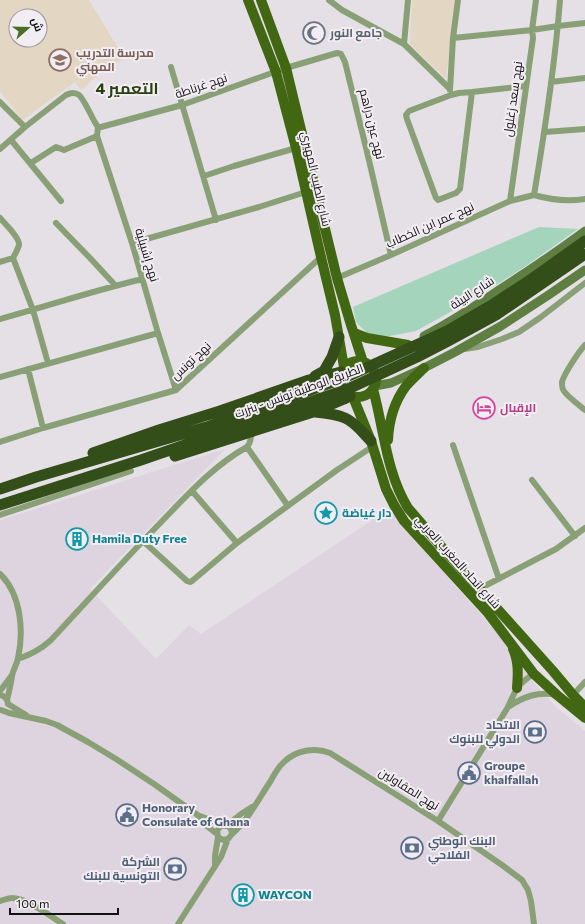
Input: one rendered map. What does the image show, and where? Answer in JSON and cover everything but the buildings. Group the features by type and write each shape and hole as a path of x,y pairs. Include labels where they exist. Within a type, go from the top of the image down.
{"highway":[{"name":"الطريق الوطنية تونس - بنزرت","path":"447,336 534,278 585,241"},
{"name":"الطريق الوطنية تونس - بنزرت","path":"0,505 212,431 496,315 585,254"},
{"path":"309,380 324,371 332,357 339,338"},
{"path":"18,483 51,468 159,430 343,370"},
{"path":"35,494 131,471 313,412 351,396"},
{"path":"313,412 346,418 358,428 372,444"},
{"name":"الطريق الوطنية تونس - بنزرت","path":"0,489 212,431"}],"main road":[{"name":"شارع الطيب المهيري","path":"248,0 276,72 296,148 311,190 364,362"},
{"name":"شارع الطيب المهيري","path":"261,0 286,68 311,190 321,257 335,315 343,370"},
{"name":"شارع البيئة","path":"364,362 373,362 442,327 528,271 585,230"},
{"path":"374,388 391,383 459,350 501,326 585,270"},
{"path":"354,333 367,338 408,344"},
{"path":"354,362 364,362 371,366 375,372 376,379 374,388 370,393 361,398 351,396 345,393 342,388 340,377 348,364 354,362"},
{"path":"387,452 388,427 397,399 407,385 424,368"},
{"name":"شارع اتحاد المغرب العربي","path":"374,388 387,452 397,486 408,508 585,707"},
{"name":"شارع اتحاد المغرب العربي","path":"351,396 372,444 386,489 404,521 488,613 534,674 585,718"},
{"path":"509,640 515,654 517,665 518,674 516,688"},
{"path":"534,674 552,680 573,695"}],"street":[{"path":"329,0 342,10 404,44 450,92"},
{"path":"404,44 408,0"},
{"path":"450,92 453,38 458,0"},
{"name":"نهج سعد زغلول","path":"510,201 533,38 532,30 536,0"},
{"path":"560,0 545,132 534,195 548,199 560,200 585,199"},
{"path":"453,38 585,23"},
{"name":"نهج عين دراهم","path":"286,68 337,53 341,54 343,57 391,255"},
{"path":"171,67 216,220"},
{"name":"نهج غرناطة","path":"98,127 182,105 286,68"},
{"path":"551,82 585,78"},
{"path":"472,92 460,189 456,193 438,200 406,119 406,114 409,111 450,92 472,92 526,86"},
{"path":"0,149 25,127 66,95 71,93 78,94 98,127"},
{"path":"0,102 25,127"},
{"name":"نهج إشبيلية","path":"98,127 97,136 143,279 176,390"},
{"path":"545,132 585,129"},
{"path":"31,163 56,147 64,150 97,136"},
{"path":"11,140 61,201"},
{"path":"204,176 296,148"},
{"path":"132,244 216,220 311,190"},
{"name":"نهج عمر ابن الخطاب","path":"337,278 510,201 534,195"},
{"path":"0,218 18,241 19,245 14,258 33,310 48,363"},
{"path":"56,223 114,285"},
{"path":"0,255 3,262 14,258"},
{"name":"نهج تونس","path":"0,442 43,428 176,390 321,257"},
{"path":"0,319 114,285 143,279"},
{"path":"459,350 469,349 496,341 519,332 585,283"},
{"path":"0,377 158,333"},
{"path":"585,345 567,371 562,382 564,392 585,410"},
{"path":"28,369 43,428"},
{"path":"18,659 33,653 51,640 143,541 192,491 221,464 247,447 251,440 251,432"},
{"path":"143,541 187,581 190,582 195,580 237,543 372,444"},
{"path":"453,445 499,579"},
{"path":"247,447 288,506"},
{"path":"0,515 131,471"},
{"path":"532,480 575,536"},
{"path":"192,491 237,543"},
{"path":"479,589 556,549 585,528"},
{"path":"0,574 14,595 20,625 18,659 12,674 0,691"},
{"path":"0,710 6,707 8,702 12,674"},
{"path":"438,821 508,707 516,688 534,674"},
{"path":"573,695 585,682"},
{"path":"508,707 529,696 549,694 557,695"},
{"path":"0,695 4,696 8,702 33,718"},
{"path":"0,710 46,721 57,725 88,742 141,775 199,816 208,827 223,840 230,837 231,829 225,825 199,816"},
{"name":"نهج المقاولين","path":"178,924 221,857 230,837 245,821 284,761 293,755 312,749 330,753 438,821 522,880 532,901 534,924"},
{"name":"نهج المقاولين","path":"225,825 254,807"},
{"path":"218,835 218,828 225,825"},
{"name":"نهج المقاولين","path":"215,866 218,835"},
{"path":"0,901 12,898 19,899 63,924"}],"shaded area":[{"name":"مدرسة التدريب المهني","path":"0,0 89,0 124,58 113,66 111,63 96,69 97,76 81,90 75,82 22,120 0,91"},
{"path":"412,0 456,0 446,79 410,44"},
{"path":"225,449 90,589 156,659 189,625 201,634 392,507 402,524 507,644 529,677 557,708 585,731 585,924 0,924 0,520"}],"green space":[{"path":"539,227 578,229 523,268 482,294 416,331 390,336 377,336 367,333 356,322 353,307"}],"place":[{"name":"جامع النور","path":"314,33"},
{"name":"مدرسة التدريب المهني","path":"60,60"},
{"name":"الإقبال","path":"484,408"},
{"name":"دار غياضة","path":"326,513"},
{"name":"Hamila Duty Free","path":"77,539"},
{"name":"الاتحاد الدولي للبنوك","path":"535,732"},
{"name":"Groupe khalfallah","path":"469,773"},
{"name":"Honorary Consulate of Ghana","path":"127,815"},
{"name":"البنك الوطني الفلاحي","path":"412,848"},
{"name":"الشركة التونسية للبنك","path":"175,869"},
{"name":"WAYCON","path":"243,895"}],"district":[{"name":"التعمير 4","path":"127,88"}]}
